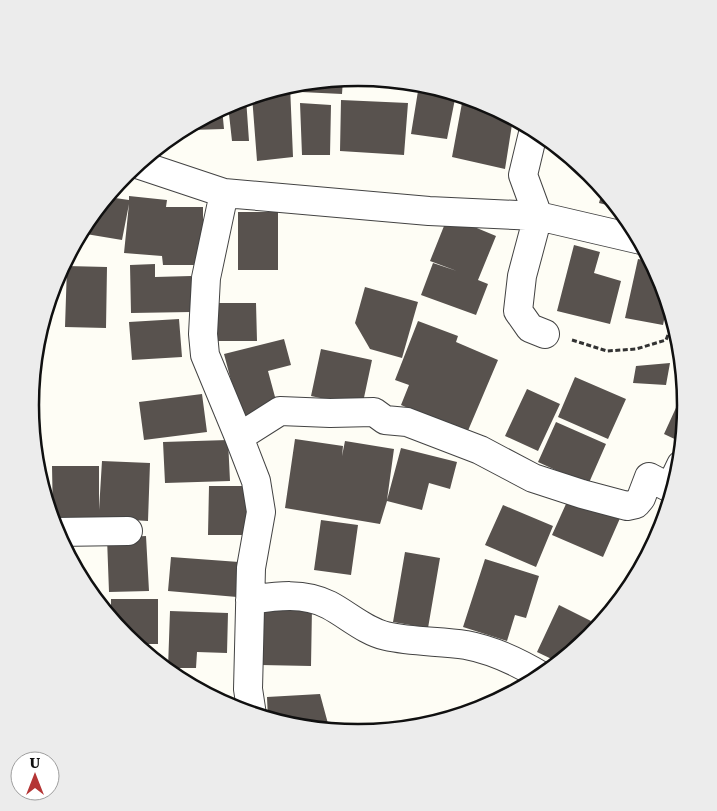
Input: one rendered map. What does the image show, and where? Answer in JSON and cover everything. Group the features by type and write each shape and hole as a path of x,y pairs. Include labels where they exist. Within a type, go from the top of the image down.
{"street":[{"path":"532,138 523,175 538,216 522,276 518,311 530,328 545,334"},
{"path":"146,167 224,193 429,211 538,216 630,237"},
{"path":"224,193 206,278 203,334 205,355 256,481 261,512 251,568 248,689 251,706"},
{"path":"239,436 280,411 374,412 386,420 407,422 480,450 533,478 627,506 636,504 641,498 649,477 667,487"},
{"path":"65,532 128,531"},
{"path":"250,600 283,595 311,598 328,604 359,624 385,636 466,645 520,662 535,672"}],"path":[{"path":"545,334 581,342 607,351 636,349 666,340 669,332"}],"building":[{"path":"343,86 342,94 301,92 317,88"},
{"path":"418,91 455,101 447,139 411,134"},
{"path":"290,93 293,157 257,161 253,104"},
{"path":"341,100 408,103 404,155 340,151"},
{"path":"300,103 331,105 330,155 302,155"},
{"path":"462,103 481,110 512,126 505,169 452,157"},
{"path":"247,106 249,141 232,141 229,113"},
{"path":"223,116 224,129 198,130"},
{"path":"129,196 167,200 166,207 203,207 203,265 163,265 162,256 124,253 129,204 122,240 89,235 116,198 129,200"},
{"path":"601,197 607,205 599,203"},
{"path":"238,212 278,212 278,270 238,270"},
{"path":"448,216 496,236 478,280 488,284 476,315 421,295 433,263 457,271 430,261"},
{"path":"574,245 600,252 594,273 621,281 610,324 557,311"},
{"path":"638,259 643,260 661,303 665,316 663,325 625,318"},
{"path":"155,264 155,277 191,276 191,312 131,313 130,265"},
{"path":"71,266 107,267 106,328 65,327 67,275"},
{"path":"365,287 418,302 402,358 370,349 355,323"},
{"path":"216,303 256,303 257,341 215,341"},
{"path":"179,319 182,357 132,360 129,322"},
{"path":"418,321 458,336 456,342 498,360 467,433 401,405 409,385 395,380"},
{"path":"284,339 291,365 268,371 278,408 241,418 224,354"},
{"path":"321,349 372,360 362,407 311,396"},
{"path":"670,363 666,385 633,383 636,366"},
{"path":"575,377 626,399 608,439 558,417"},
{"path":"527,389 560,404 538,451 505,436"},
{"path":"202,394 207,432 144,440 139,402"},
{"path":"678,403 677,440 664,434"},
{"path":"556,422 606,444 588,485 538,462"},
{"path":"295,439 343,446 342,456 345,441 394,449 387,500 401,448 457,462 450,489 429,483 422,510 387,501 380,524 285,508"},
{"path":"228,440 230,481 165,483 163,442"},
{"path":"102,461 150,463 148,521 99,518 60,519 53,497 52,466 99,466 99,510"},
{"path":"209,486 249,486 249,535 208,535"},
{"path":"570,495 621,516 603,557 552,535"},
{"path":"503,505 553,526 536,567 485,545"},
{"path":"321,520 358,525 351,575 314,570"},
{"path":"146,536 149,591 109,592 107,538"},
{"path":"405,552 440,558 428,628 393,622"},
{"path":"171,557 239,562 237,597 168,591"},
{"path":"485,559 539,576 526,618 515,615 507,641 463,627"},
{"path":"111,599 158,599 158,644 146,644 132,632 111,607"},
{"path":"559,605 591,621 585,632 552,659 537,652"},
{"path":"262,606 312,607 311,666 261,665"},
{"path":"170,611 228,613 227,653 197,652 196,668 177,668 168,662"},
{"path":"320,694 328,724 296,719 268,711 267,697"}]}
